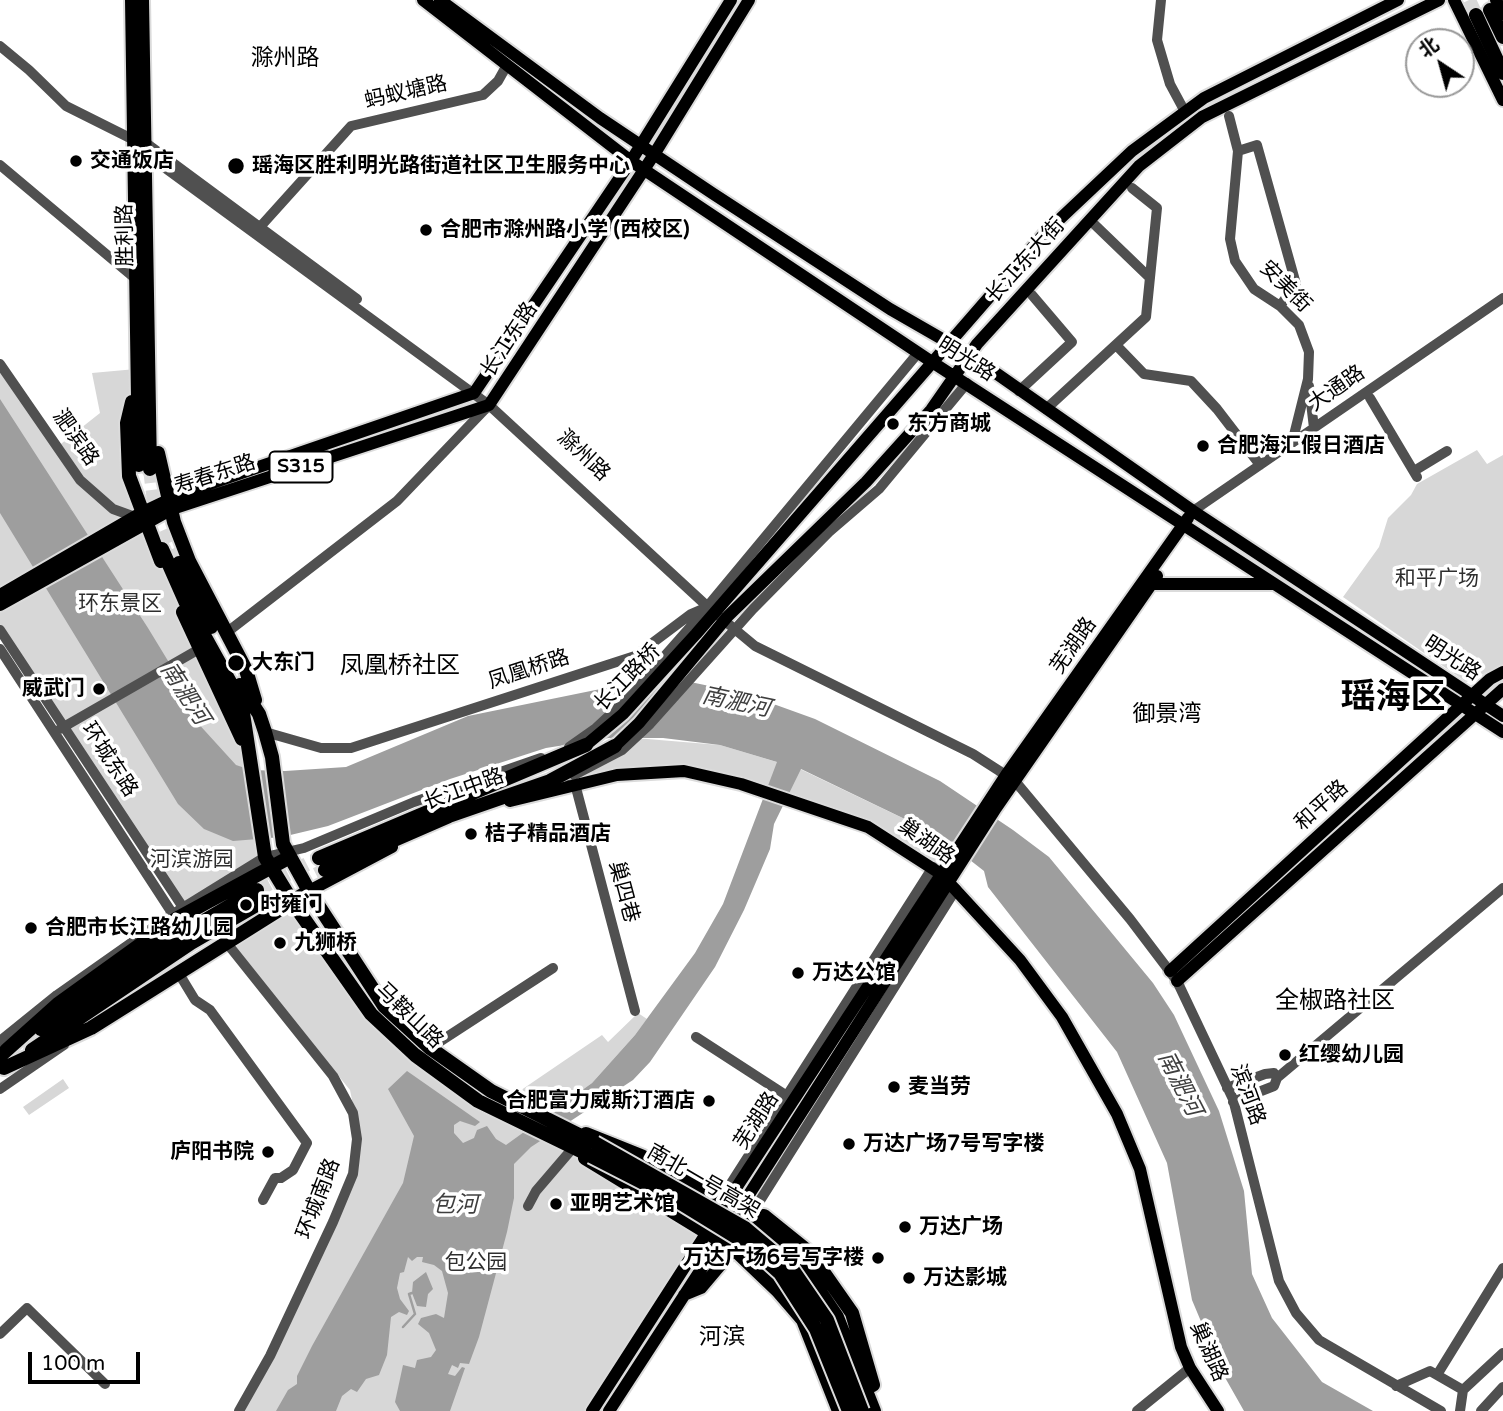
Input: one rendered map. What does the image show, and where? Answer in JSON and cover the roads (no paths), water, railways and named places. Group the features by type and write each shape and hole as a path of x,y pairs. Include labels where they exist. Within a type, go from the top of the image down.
{"highway":[{"name":"胜利路","path":"132,0 142,146 137,280 143,384"},
{"name":"胜利路","path":"142,0 145,467"},
{"path":"1491,10 1503,37"},
{"path":"1491,10 1503,72"},
{"path":"1,1063 58,1004 179,913 287,851 272,757 246,670 188,561 159,470 156,394 143,384 127,423 129,476 141,517 165,573 250,756"},
{"path":"162,549 185,601 236,693 243,713 250,756"},
{"path":"179,563 230,667 259,714"},
{"name":"长江中路","path":"586,745 322,864 550,781 619,748"},
{"name":"马鞍山路","path":"250,756 262,840 268,862 293,904 371,1014 415,1055 478,1101 532,1119"},
{"name":"马鞍山路","path":"287,851 309,891 384,1006 430,1048 491,1091 567,1140 593,1149"},
{"path":"1,1063 91,1028 226,942 293,904 309,891"},
{"path":"1,1063 259,897"},
{"path":"567,1140 603,1139 641,1156 734,1207 802,1265 837,1317 878,1411"},
{"path":"567,1140 734,1249 803,1320 839,1411"},
{"name":"南北一号高架","path":"593,1149 748,1245 779,1273 816,1329 849,1411"},
{"name":"南北一号高架","path":"593,1149 745,1228 790,1266 827,1320 862,1411"}],"main road":[{"name":"明光路","path":"423,0 644,170 918,353 962,379 1503,732"},
{"name":"明光路","path":"440,0 594,113 880,303 970,355 1196,513 1503,716"},
{"name":"长江东路","path":"477,391 642,145 731,0"},
{"name":"长江东路","path":"492,402 655,153 749,0"},
{"name":"长江东大街","path":"716,642 717,611 1045,233 1132,151 1184,110 1398,0"},
{"name":"长江东大街","path":"694,630 866,482 962,379 970,355 1139,166 1202,117 1439,0"},
{"path":"1454,0 1503,100"},
{"name":"寿春东路","path":"35,580 141,517 171,504 477,391"},
{"name":"寿春东路","path":"171,504 492,402"},
{"name":"芜湖路","path":"609,1411 720,1240 734,1207 1011,775 1196,513"},
{"name":"芜湖路","path":"1011,775 1152,584 1187,526"},
{"path":"0,594 35,580"},
{"path":"0,605 35,580"},
{"path":"1152,584 1275,584"},
{"name":"长江路桥","path":"586,745 623,714 694,630"},
{"name":"长江路桥","path":"619,748 639,723 716,642"},
{"name":"和平路","path":"1174,976 1461,705 1503,672"},
{"name":"和平路","path":"1174,976 1503,689"},
{"name":"巢湖路","path":"309,891 423,832 477,810 535,792 617,775 672,770 763,791 868,827 945,878 1020,960 1062,1017 1117,1114 1140,1168 1172,1318 1190,1368 1218,1411"},
{"name":"芜湖路","path":"592,1411 706,1233 734,1207"},
{"path":"684,1295 701,1288 734,1249"}],"street":[{"path":"1161,0 1157,40 1170,84 1184,110"},
{"path":"0,46 66,106 142,146"},
{"name":"蚂蚁塘路","path":"260,228 351,126 483,95 498,81 507,65"},
{"name":"安美街","path":"1229,116 1238,151 1230,239 1235,261 1254,289 1280,306 1299,325 1309,352 1308,379 1292,443"},
{"path":"1238,151 1257,145 1296,284 1280,306"},
{"name":"滁州路","path":"142,146 260,228 477,391"},
{"name":"滁州路","path":"142,146 492,402 737,627 976,749 1011,775"},
{"path":"0,166 137,280"},
{"path":"1046,409 1146,317 1157,208 1132,188"},
{"path":"1095,225 1150,278"},
{"path":"1019,391 1072,342 1032,295"},
{"name":"大通路","path":"1196,513 1260,465 1503,298"},
{"name":"大通路","path":"1196,513 1503,306"},
{"path":"1116,345 1143,374 1191,381 1217,409 1260,465"},
{"path":"717,611 836,449 918,353"},
{"name":"淝滨路","path":"0,364 80,480 113,509 141,517"},
{"path":"716,642 737,627 829,532 879,489 962,379"},
{"path":"1308,379 1314,428"},
{"path":"1370,398 1416,474 1447,451"},
{"name":"长江东路","path":"226,633 397,501 492,402"},
{"name":"凤凰桥路","path":"265,732 321,748 351,748 635,656 691,614 717,611"},
{"name":"环城东路","path":"0,630 59,730 179,913"},
{"path":"287,851 304,848 414,802 567,748 596,728 624,702 694,630"},
{"path":"59,730 201,648"},
{"name":"环城东路","path":"0,649 59,730"},
{"path":"495,800 535,792 598,765 619,748"},
{"name":"滨河路","path":"1011,775 1174,976 1233,1102 1279,1281 1296,1313 1319,1340 1441,1411"},
{"name":"巢四巷","path":"575,784 635,1011"},
{"path":"734,1207 786,1096 945,878"},
{"path":"1233,1102 1273,1086 1276,1077 1503,888"},
{"path":"0,1041 67,987 179,913"},
{"name":"环城南路","path":"226,942 333,1076 352,1113 357,1139 356,1162 333,1222 270,1356 239,1411"},
{"path":"430,1048 553,968"},
{"path":"178,972 195,1000 210,1010 307,1143 293,1170 281,1178 275,1178 263,1200"},
{"path":"0,1089 91,1028"},
{"path":"696,1037 786,1096"},
{"path":"1227,1088 1265,1074 1273,1073 1276,1077"},
{"path":"528,1206 567,1140"},
{"path":"1437,1375 1503,1268"},
{"path":"0,1334 27,1308 105,1384"},
{"path":"1460,1411 1463,1390 1503,1353"},
{"path":"1137,1411 1190,1368"},
{"path":"1396,1386 1430,1371 1463,1390"},
{"path":"1481,1411 1503,1387"}],"water":[{"path":"0,399 176,674 195,720 236,765 251,770 285,771 346,767 468,716 625,684 676,679 743,693 815,719 940,781 1013,830 1049,857 1153,983 1174,1015 1219,1111 1244,1191 1252,1274 1272,1318 1322,1382 1373,1411 1244,1411 1223,1374 1192,1300 1167,1163 1117,1052 988,887 984,871 938,835 801,769 774,824 770,849 744,910 715,967 650,1062 633,1080 531,1147 514,1164 514,1198 479,1337 469,1364 460,1363 458,1368 452,1365 448,1374 455,1376 462,1367 465,1368 450,1411 400,1411 395,1402 403,1365 415,1368 417,1360 431,1357 436,1350 429,1333 418,1324 421,1318 436,1314 444,1318 448,1293 442,1271 434,1265 422,1262 423,1257 412,1261 408,1257 404,1272 400,1273 397,1288 400,1299 409,1311 407,1315 399,1312 391,1317 387,1355 379,1375 366,1379 357,1392 351,1389 342,1396 336,1411 276,1411 288,1390 297,1384 297,1376 312,1346 403,1183 414,1136 388,1089 407,1071 480,1122 475,1126 460,1121 454,1125 454,1133 463,1143 474,1138 477,1130 487,1126 496,1139 506,1145 592,1083 635,1035 695,953 723,904 777,762 720,745 663,738 609,738 546,748 450,779 328,826 282,837 233,841 204,829 178,804 0,513"},
{"path":"426,1272 433,1289 428,1294 426,1307 417,1306 412,1293 413,1282"}],"waterway":[{"path":"403,1327 415,1314 409,1294 412,1293"}],"tunnel":[{"path":"1469,0 1476,15"},
{"path":"150,469 155,510 179,563"},
{"path":"257,890 319,858"},
{"path":"260,903 325,870"}],"place":[{"name":"交通饭店","path":"76,161"},
{"name":"瑶海区胜利明光路街道社区卫生服务中心","path":"236,166"},
{"name":"合肥市滁州路小学 (西校区)","path":"426,230"},
{"name":"东方商城","path":"893,424"},
{"name":"合肥海汇假日酒店","path":"1203,446"},
{"name":"大东门","path":"236,663"},
{"name":"威武门","path":"99,689"},
{"name":"桔子精品酒店","path":"471,834"},
{"name":"时雍门","path":"246,905"},
{"name":"合肥市长江路幼儿园","path":"31,928"},
{"name":"九狮桥","path":"280,943"},
{"name":"万达公馆","path":"798,973"},
{"name":"红缨幼儿园","path":"1285,1055"},
{"name":"麦当劳","path":"894,1087"},
{"name":"合肥富力威斯汀酒店","path":"709,1101"},
{"name":"万达广场7号写字楼","path":"849,1144"},
{"name":"庐阳书院","path":"268,1152"},
{"name":"亚明艺术馆","path":"556,1204"},
{"name":"万达广场","path":"905,1227"},
{"name":"万达广场6号写字楼","path":"878,1258"},
{"name":"万达影城","path":"909,1278"}],"district":[{"name":"滁州路","path":"285,59"},
{"name":"凤凰桥社区","path":"400,667"},
{"name":"瑶海区","path":"1393,699"},
{"name":"御景湾","path":"1167,715"},
{"name":"全椒路社区","path":"1335,1002"},
{"name":"河滨","path":"722,1338"}],"park label":[{"name":"和平广场","path":"1437,579"},
{"name":"环东景区","path":"120,604"},
{"name":"河滨游园","path":"192,860"},
{"name":"包公园","path":"476,1263"}],"water label":[{"name":"南淝河","path":"184,694"},
{"name":"南淝河","path":"736,703"},
{"name":"南淝河","path":"1179,1084"},
{"name":"包河","path":"455,1206"}]}
